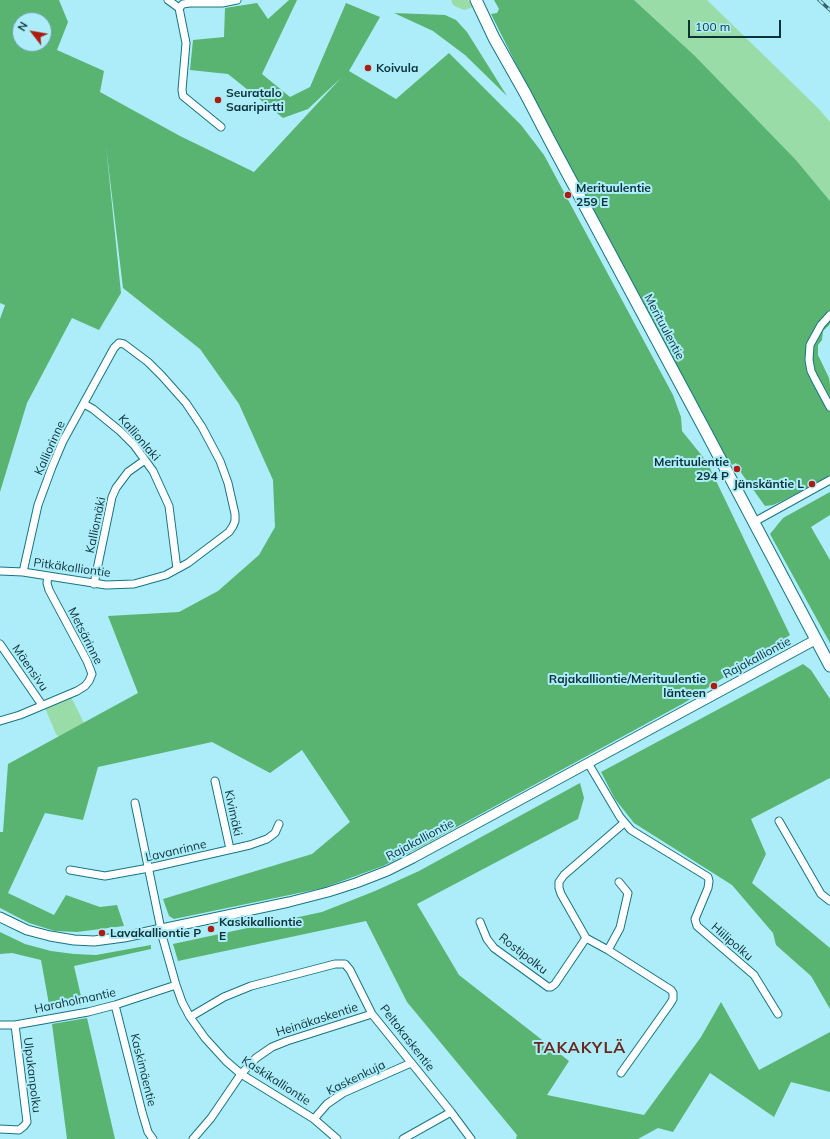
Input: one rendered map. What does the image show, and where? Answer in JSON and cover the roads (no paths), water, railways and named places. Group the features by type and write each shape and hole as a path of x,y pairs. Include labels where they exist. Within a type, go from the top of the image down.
{"main road":[{"name":"Merituulentie","path":"476,0 494,38 830,666"}],"street":[{"path":"168,0 179,8 186,43 182,90 183,96 221,127"},
{"path":"179,8 182,4 222,3 237,0"},
{"path":"830,316 821,325 810,345 809,360 811,371 830,407"},
{"name":"Kalliorinne","path":"23,572 44,486 63,441 114,348 119,343"},
{"name":"Pitkäkalliontie","path":"0,571 23,572 94,584 134,584 166,575 177,569 194,559 234,526 236,521 228,483 220,461 208,437 186,403 148,362 131,348 119,343"},
{"name":"Kallionlaki","path":"84,404 108,419 120,431 153,471 169,506 177,569"},
{"name":"Kalliomäki","path":"94,584 112,497 116,488 128,472 145,460"},
{"path":"754,522 830,480"},
{"name":"Metsärinne","path":"0,721 20,715 81,688 89,681 92,674 87,661 49,590 47,583 48,576"},
{"name":"Rajakalliontie","path":"0,917 27,930 50,936 74,940 94,941 124,937 289,902 356,883 387,871 413,858 815,640"},
{"name":"Mäensivu","path":"0,644 42,705"},
{"path":"588,763 624,824 564,875 559,882 560,894 586,938 608,950 671,990 673,993 673,999 670,1004 621,1073"},
{"name":"Kivimäki","path":"215,781 230,849"},
{"name":"Kaskikalliontie","path":"135,803 161,929 176,985 182,1002 190,1017 204,1038 241,1074 314,1119 337,1139"},
{"path":"779,821 821,894 830,901"},
{"name":"Lavanrinne","path":"70,870 105,876 149,868 250,845 267,839 275,833 279,824"},
{"name":"Hiilipolku","path":"624,824 644,839 708,877 708,888 695,919 697,926 754,976 778,1014"},
{"path":"608,950 620,928 628,893 619,882"},
{"name":"Rostipolku","path":"480,922 487,939 494,948 548,987 555,984 586,938"},
{"name":"Peltokaskentie","path":"190,1017 224,997 251,986 335,964 345,964 350,970 372,1014 471,1139"},
{"name":"Haraholmantie","path":"0,1025 14,1025 88,1012 115,1005 176,985"},
{"name":"Kaskimäentie","path":"115,1005 142,1112 148,1132 153,1139"},
{"name":"Heinäkaskentie","path":"193,1139 211,1118 241,1074 256,1058 272,1047 287,1041 372,1014"},
{"name":"Ulpukanpolku","path":"0,1129 19,1130 27,1122 14,1025"},
{"name":"Kaskenkuja","path":"314,1119 326,1104 411,1063"},
{"path":"403,1139 451,1112"}],"railway":[{"path":"819,0 830,10"}],"place":[{"name":"Koivula","path":"368,68"},
{"name":"Seuratalo Saaripirtti","path":"218,100"},
{"name":"Merituulentie 259 E","path":"568,195"},
{"name":"Merituulentie 294 P","path":"737,469"},
{"name":"Jänskäntie L","path":"812,484"},
{"name":"Rajakalliontie/Merituulentie länteen","path":"714,686"},
{"name":"Kaskikalliontie E","path":"211,929"},
{"name":"Lavakalliontie P","path":"102,933"}],"district":[{"name":"TAKAKYLÄ","path":"580,1048"}]}
